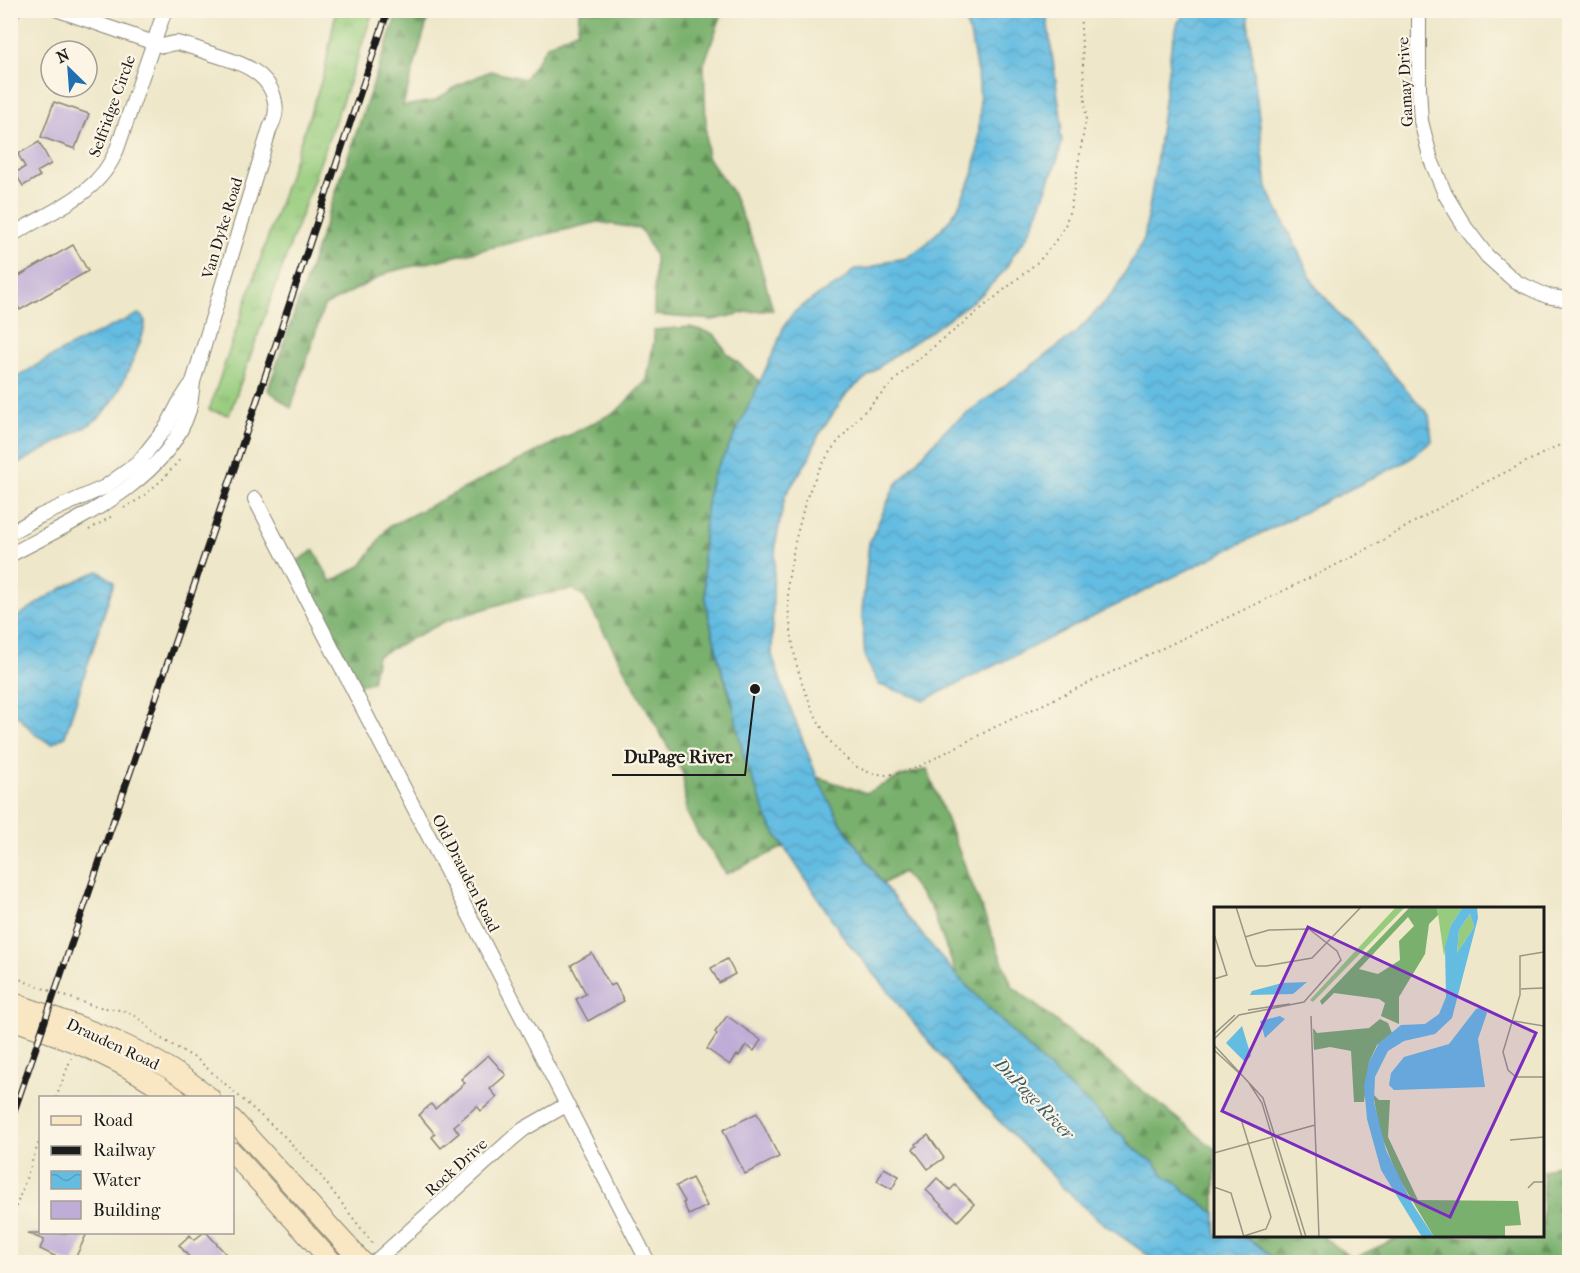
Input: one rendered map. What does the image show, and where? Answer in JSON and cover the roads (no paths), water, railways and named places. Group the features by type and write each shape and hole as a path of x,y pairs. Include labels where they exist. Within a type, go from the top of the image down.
{"street":[{"path":"58,10 153,42"},
{"name":"Selfridge Circle","path":"10,236 83,195 99,179 113,159 165,10"},
{"name":"Gamay Drive","path":"1419,10 1421,121 1431,160 1445,194 1487,256 1516,282 1547,296 1569,300"},
{"name":"Van Dyke Road","path":"10,555 77,520 135,483 170,445 182,426 189,409 193,382 270,128 275,120 275,100 267,84 256,72 230,60 177,43 163,46 153,42"},
{"name":"Van Dyke Road","path":"10,533 40,516 105,487 138,463 163,432 193,382"},
{"name":"Old Drauden Road","path":"255,500 648,1263"},
{"name":"Drauden Road","path":"10,1002 114,1040 173,1071 208,1096"},
{"name":"Drauden Road","path":"10,1019 77,1042 136,1071 173,1096"},
{"name":"Rock Drive","path":"375,1263 513,1138 524,1129 566,1105"},
{"path":"234,1121 362,1263"},
{"path":"234,1154 332,1263"}],"water":[{"path":"1245,10 1247,12 1267,188 1315,286 1429,415 1432,441 1407,461 925,700 879,685 865,658 862,611 869,543 895,486 946,429 1077,332 1114,292 1144,239 1171,48 1178,22 1187,11"},
{"path":"959,11 1046,11 1062,125 1059,155 1034,222 1004,271 981,295 893,356 847,393 818,436 809,458 785,496 776,541 772,655 817,777 839,820 911,921 957,976 1039,1059 1124,1136 1128,1143 1154,1162 1163,1174 1214,1212 1214,1237 1244,1237 1278,1262 1158,1262 1105,1225 1079,1203 997,1119 961,1080 845,939 770,825 743,754 732,700 719,661 706,604 703,562 709,488 715,471 731,443 783,328 793,313 818,295 839,284 855,269 871,268 887,261 906,258 926,244 957,209 973,175 978,148 979,84 970,33"},
{"path":"139,314 144,317 145,321 142,337 122,383 107,409 92,423 11,468 11,382 57,353"},
{"path":"99,571 114,582 65,736 52,744 36,735 11,709 11,621 64,587"}],"railway":[{"path":"10,1123 232,475 388,10"}],"place":[{"name":"DuPage River","path":"755,689"}]}
